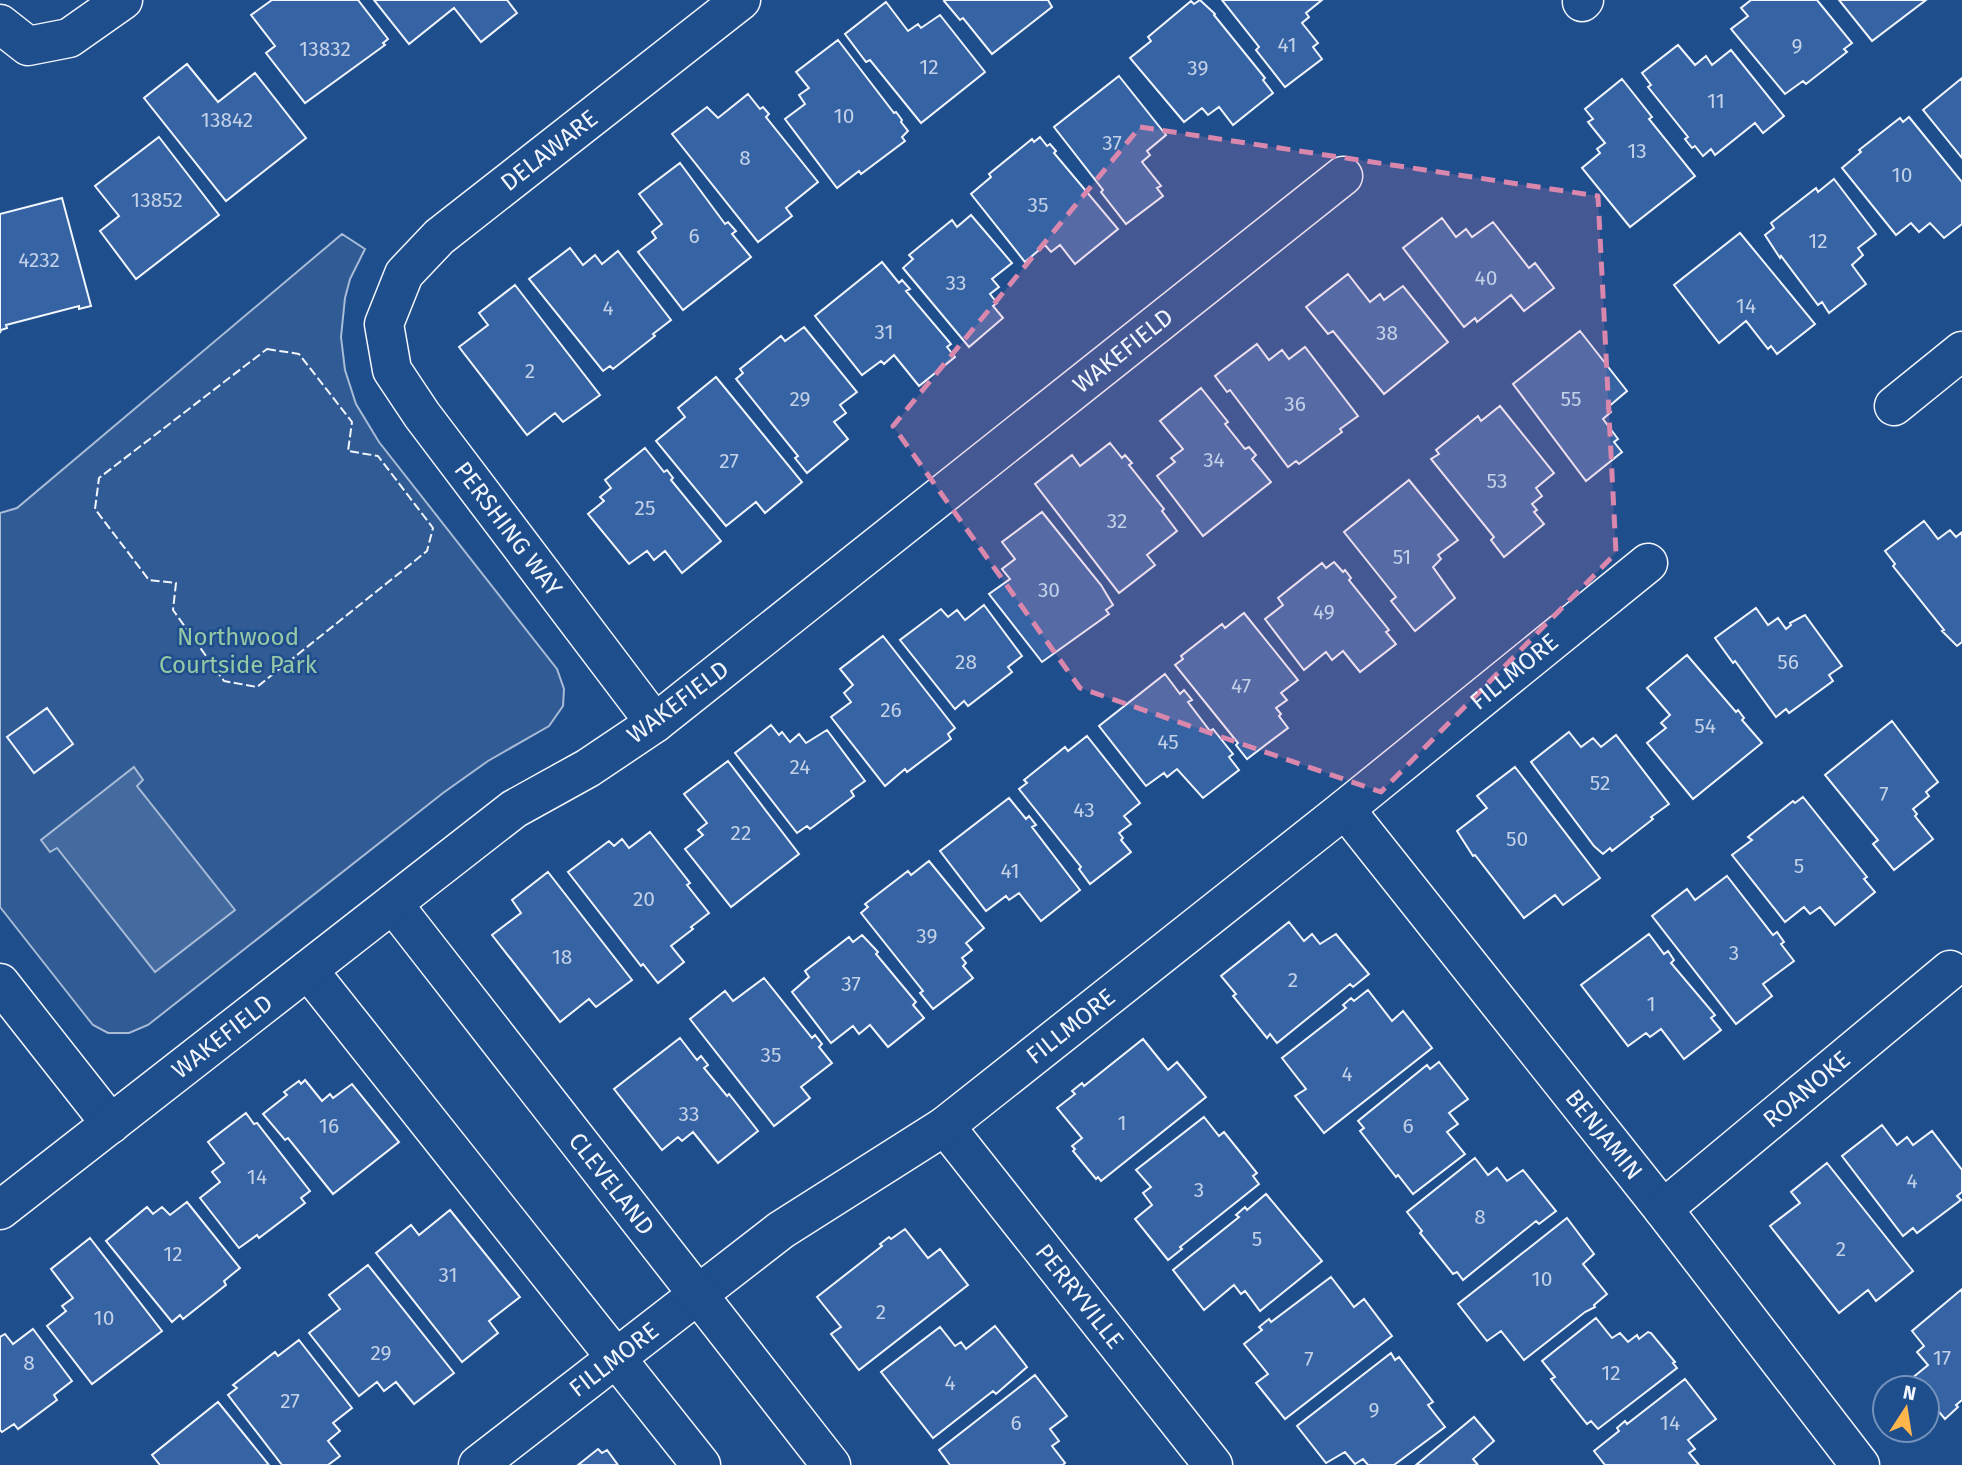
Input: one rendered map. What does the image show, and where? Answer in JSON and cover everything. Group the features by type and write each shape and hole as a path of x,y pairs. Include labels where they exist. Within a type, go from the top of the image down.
{"street":[{"path":"14,35 69,38 123,0"},
{"name":"DELAWARE","path":"384,324 404,274 439,237 741,0"},
{"name":"WAKEFIELD","path":"0,1209 514,808 588,768 655,723 1343,176"},
{"name":"PERSHING WAY","path":"384,324 392,370 430,426 655,723"},
{"path":"1894,406 1962,351"},
{"name":"FILLMORE","path":"478,1465 781,1230 945,1126 1345,809 1648,563"},
{"name":"BENJAMIN","path":"1345,809 1663,1209 1860,1465"},
{"name":"CLEVELAND","path":"393,904 831,1465"},
{"path":"308,970 701,1465"},
{"name":"ROANOKE","path":"1663,1209 1950,970"},
{"path":"0,983 111,1124"},
{"name":"PERRYVILLE","path":"945,1126 1213,1465"}],"highlighted area":[{"path":"1140,127 1598,196 1616,553 1381,792 1080,688 893,426"}],"shaded area":[{"name":"Northwood Courtside Park","path":"342,234 365,249 350,279 341,337 345,370 356,404 379,442 557,669 564,689 563,706 549,726 488,761 443,793 148,1025 129,1033 108,1033 93,1025 0,907 0,513 17,508"},
{"path":"134,767 143,780 137,786 235,910 155,972 57,848 50,852 41,840"}],"building":[{"path":"272,0 358,0 388,39 383,43 385,45 305,103 266,53 275,46 251,15"},
{"path":"374,0 507,0 517,13 481,42 454,8 409,44"},
{"path":"1048,0 1052,7 992,54 963,18 960,20 944,1"},
{"path":"1200,0 1215,14 1265,78 1263,80 1273,93 1233,125 1219,107 1208,115 1202,108 1184,122 1130,58 1151,41 1148,37 1191,1 1194,4"},
{"path":"1222,0 1322,0 1306,13 1309,17 1302,23 1318,43 1313,47 1322,59 1285,87 1256,50 1259,47"},
{"path":"1751,0 1817,0 1852,43 1844,49 1847,52 1806,84 1803,81 1785,94 1731,29 1748,16 1741,8"},
{"path":"1839,0 1926,0 1872,41"},
{"path":"886,2 908,31 918,24 921,28 940,15 985,72 921,123 870,60 866,62 845,34"},
{"path":"838,40 908,131 902,137 905,141 861,174 859,171 837,188 785,119 805,104 799,95 809,88 796,72"},
{"path":"1678,45 1695,65 1706,56 1712,65 1731,50 1784,116 1763,133 1755,123 1715,155 1711,149 1703,156 1685,139 1688,137 1648,87 1651,85 1642,73"},
{"path":"187,64 218,102 255,73 306,138 226,201 144,98"},
{"path":"1119,76 1166,135 1147,151 1150,155 1142,162 1161,186 1157,188 1163,196 1126,224 1054,127"},
{"path":"1962,78 1962,158 1923,110"},
{"path":"1622,79 1652,117 1649,119 1695,176 1630,227 1582,168 1600,153 1597,149 1605,143 1588,122 1593,119 1585,109"},
{"path":"748,94 760,109 763,107 769,114 766,117 818,182 786,208 792,216 758,242 672,134 707,107 718,118"},
{"path":"1909,117 1962,182 1962,224 1944,238 1930,223 1919,232 1911,223 1896,235 1842,168 1861,152 1859,150 1900,118 1903,122"},
{"path":"159,137 219,215 136,279 100,231 119,216 95,186"},
{"path":"1040,137 1047,146 1050,144 1056,151 1054,153 1118,229 1075,264 1060,245 1051,252 1045,245 1025,262 971,194 991,177 989,174 1032,139 1034,142"},
{"path":"680,163 725,224 728,222 736,231 732,234 751,257 683,310 638,252 656,238 652,232 662,224 639,194"},
{"path":"1834,179 1876,234 1858,248 1863,255 1852,265 1866,284 1829,313 1822,302 1818,305 1765,235 1774,228 1771,223 1816,188 1818,192"},
{"path":"62,198 91,306 79,309 79,306 6,325 7,328 0,333 0,214"},
{"path":"971,215 1012,263 992,279 999,287 990,294 997,303 993,306 1003,318 969,347 903,268 913,259 909,255 952,220 957,227"},
{"path":"1442,218 1456,237 1466,229 1472,237 1493,222 1529,268 1535,263 1554,288 1524,311 1511,295 1477,322 1475,318 1464,327 1403,248"},
{"path":"1740,233 1815,324 1777,354 1771,346 1768,349 1746,321 1719,343 1674,285"},
{"path":"570,248 583,265 595,255 602,264 618,251 671,320 613,369 610,366 603,371 529,279"},
{"path":"882,262 899,283 902,280 910,289 906,291 951,344 947,347 955,357 919,386 894,355 884,364 881,361 862,375 815,316"},
{"path":"1348,274 1370,302 1380,294 1384,300 1403,286 1448,342 1384,394 1333,331 1328,334 1306,307"},
{"path":"515,285 600,395 563,422 555,413 527,435 459,347 488,325 479,313"},
{"path":"804,327 857,392 840,405 846,413 834,422 848,439 807,473 795,458 798,456 736,379 743,373 740,369 781,336 785,341"},
{"path":"1580,331 1627,391 1607,408 1611,412 1603,419 1618,439 1614,442 1622,452 1586,481 1513,384"},
{"path":"1257,344 1269,360 1282,350 1289,359 1305,347 1358,416 1340,429 1342,432 1299,464 1296,461 1288,467 1230,390 1227,392 1215,376"},
{"path":"716,377 802,482 765,513 756,502 726,526 656,441 685,417 678,408"},
{"path":"1201,388 1245,449 1249,447 1256,455 1252,459 1271,482 1203,536 1157,476 1175,462 1171,458 1183,449 1160,421"},
{"path":"1500,406 1554,473 1536,488 1542,496 1532,504 1537,510 1534,512 1544,524 1504,557 1491,540 1494,537 1431,459 1439,454 1436,450 1478,416 1481,421"},
{"path":"1110,443 1122,458 1125,455 1132,463 1129,465 1164,509 1162,511 1177,531 1147,555 1155,565 1119,593 1035,484 1072,455 1080,466"},
{"path":"645,448 664,472 667,470 673,478 671,480 721,541 682,573 665,551 654,560 647,551 629,564 588,514 604,501 600,497 611,488 605,480"},
{"path":"1409,480 1458,540 1438,555 1441,559 1433,567 1455,598 1415,631 1391,601 1396,597 1344,532"},
{"path":"1042,512 1101,585 1113,605 1106,610 1109,614 1042,662 989,594 1010,579 1002,569 1015,559 1002,542"},
{"path":"1924,521 1938,539 1950,530 1956,537 1962,532 1962,642 1957,646 1942,631 1944,630 1893,566 1895,564 1885,551"},
{"path":"1334,562 1343,572 1345,570 1351,578 1349,580 1389,630 1386,632 1396,644 1360,672 1343,651 1332,660 1326,652 1304,670 1265,619 1283,605 1278,598 1322,563 1326,568"},
{"path":"984,605 1022,656 1008,667 1012,672 968,706 964,701 955,709 900,640 941,609 948,617 957,610 965,620"},
{"path":"1756,608 1768,625 1778,618 1786,629 1790,623 1805,615 1842,666 1829,675 1833,681 1789,713 1786,709 1776,717 1715,638"},
{"path":"1244,613 1298,680 1281,693 1287,700 1276,708 1288,728 1247,759 1236,745 1238,743 1175,665 1183,659 1181,656 1222,624 1225,628"},
{"path":"883,636 955,728 948,734 951,739 907,772 905,769 885,786 831,717 851,702 844,693 853,685 840,669"},
{"path":"1687,655 1736,712 1738,710 1744,718 1742,720 1762,743 1693,799 1647,743 1666,728 1661,723 1670,715 1647,688"},
{"path":"1165,674 1180,694 1184,690 1192,700 1188,702 1210,731 1213,729 1233,754 1229,757 1239,770 1203,798 1177,769 1167,777 1164,773 1146,786 1099,726"},
{"path":"47,708 73,744 34,773 7,737"},
{"path":"1892,721 1938,782 1926,792 1929,796 1913,809 1917,814 1915,816 1933,839 1894,870 1873,844 1878,840 1825,775"},
{"path":"771,725 779,735 782,732 790,742 799,734 806,743 827,730 865,781 851,791 854,796 810,829 807,826 797,833 735,753"},
{"path":"1569,732 1581,747 1593,738 1601,747 1616,735 1669,804 1612,851 1610,848 1603,854 1594,846 1531,762"},
{"path":"1087,736 1140,803 1124,816 1131,824 1119,833 1131,852 1090,884 1079,869 1081,867 1019,789 1027,783 1024,780 1065,747 1068,751"},
{"path":"728,761 799,854 731,907 685,849 703,835 698,830 707,823 684,794"},
{"path":"1515,767 1600,878 1563,905 1555,895 1524,918 1475,855 1473,856 1457,831 1487,808 1477,796"},
{"path":"1803,797 1867,877 1864,879 1875,892 1835,925 1820,907 1810,914 1804,907 1785,922 1732,855 1752,840 1748,837 1793,801 1795,803"},
{"path":"1009,798 1026,819 1029,816 1036,825 1032,827 1080,890 1041,921 1019,893 1009,900 1006,896 986,911 940,851"},
{"path":"650,832 690,883 687,885 709,913 671,946 684,962 658,983 643,964 641,966 568,872 609,841 614,846 622,839 629,848"},
{"path":"929,861 984,928 966,943 972,950 962,958 966,963 963,966 973,978 933,1009 920,993 923,991 861,913 868,907 865,904 908,871 911,875"},
{"path":"548,872 632,980 596,1007 589,999 560,1022 492,935 521,913 512,900"},
{"path":"1727,876 1773,935 1777,932 1784,942 1781,944 1794,961 1763,984 1772,996 1736,1024 1652,916 1687,889 1695,900"},
{"path":"1289,922 1304,941 1312,934 1320,944 1336,934 1369,974 1353,987 1350,984 1277,1043 1270,1034 1267,1038 1233,996 1236,994 1221,976"},
{"path":"1649,934 1664,954 1668,951 1674,960 1671,963 1715,1015 1711,1018 1721,1030 1684,1059 1661,1029 1650,1037 1646,1033 1628,1046 1581,985"},
{"path":"862,935 916,1002 913,1005 924,1018 888,1047 870,1025 859,1034 853,1026 831,1043 792,992 809,977 805,971 849,937 853,942"},
{"path":"764,978 812,1038 815,1035 822,1044 819,1047 832,1063 801,1087 810,1098 774,1126 690,1019 725,991 733,1001"},
{"path":"1368,990 1392,1021 1403,1011 1432,1048 1324,1133 1295,1096 1306,1089 1282,1058 1346,1008 1343,1005 1351,998 1354,1001"},
{"path":"680,1038 697,1060 701,1056 708,1065 704,1068 758,1131 718,1163 693,1132 682,1141 678,1137 662,1150 614,1089"},
{"path":"1143,1039 1168,1070 1177,1062 1206,1097 1101,1181 1098,1177 1096,1179 1073,1151 1075,1149 1072,1146 1082,1138 1057,1108 1075,1094 1072,1091 1082,1083 1084,1086"},
{"path":"1439,1062 1468,1099 1449,1113 1458,1124 1447,1132 1465,1154 1413,1194 1360,1131 1364,1128 1358,1121 1427,1065 1430,1069"},
{"path":"305,1080 322,1101 330,1094 333,1098 352,1084 399,1142 333,1194 288,1138 285,1140 263,1114 287,1095 284,1092 299,1081 301,1084"},
{"path":"246,1113 254,1124 257,1123 310,1191 301,1198 305,1203 259,1238 257,1235 239,1248 200,1198 220,1182 212,1172 224,1163 208,1142"},
{"path":"1204,1117 1219,1136 1224,1132 1257,1173 1253,1176 1259,1184 1180,1247 1182,1249 1168,1260 1135,1219 1152,1205 1143,1193 1151,1187 1136,1170"},
{"path":"1882,1125 1897,1145 1907,1137 1913,1145 1932,1131 1962,1170 1962,1192 1957,1196 1961,1200 1917,1233 1913,1228 1903,1236 1842,1156"},
{"path":"1475,1158 1488,1175 1497,1168 1507,1181 1523,1170 1556,1211 1539,1224 1536,1221 1463,1280 1457,1272 1453,1274 1407,1212"},
{"path":"1827,1163 1913,1271 1876,1301 1868,1290 1839,1313 1770,1226 1800,1203 1791,1192"},
{"path":"1266,1194 1322,1261 1260,1311 1245,1291 1241,1294 1234,1285 1204,1310 1173,1270 1239,1217 1236,1215 1245,1207 1247,1210"},
{"path":"187,1202 240,1268 224,1281 226,1285 183,1319 180,1315 172,1322 106,1241 147,1207 153,1214 162,1207 170,1215"},
{"path":"450,1210 520,1297 489,1321 498,1333 462,1362 376,1253 411,1225 419,1235"},
{"path":"1567,1218 1594,1254 1583,1264 1607,1294 1595,1307 1524,1360 1501,1331 1487,1341 1458,1304"},
{"path":"905,1229 928,1258 940,1249 968,1285 859,1370 831,1334 841,1327 817,1297 882,1246 880,1244 889,1237 891,1239"},
{"path":"90,1238 162,1331 92,1384 47,1326 66,1311 62,1306 73,1298 51,1269"},
{"path":"368,1265 454,1373 414,1404 396,1382 384,1391 377,1382 359,1396 309,1333 340,1309 329,1295"},
{"path":"1331,1277 1354,1307 1364,1299 1392,1336 1285,1419 1256,1383 1268,1374 1244,1344 1262,1330 1259,1327 1269,1319 1271,1322"},
{"path":"1962,1289 1962,1400 1945,1419 1941,1414 1941,1374 1917,1374 1928,1365 1917,1352 1924,1346 1912,1331"},
{"path":"1596,1318 1612,1338 1620,1333 1628,1342 1637,1335 1639,1339 1648,1332 1651,1333 1677,1368 1598,1429 1591,1421 1587,1424 1551,1379 1555,1377 1542,1361"},
{"path":"995,1326 1027,1367 996,1394 993,1391 933,1438 881,1372 940,1327 955,1346 961,1342 966,1349"},
{"path":"33,1329 72,1381 54,1395 57,1400 18,1429 14,1424 2,1432 0,1337 5,1334 13,1344"},
{"path":"299,1340 352,1408 333,1423 340,1431 328,1441 340,1456 328,1465 282,1465 228,1395 237,1388 233,1385 275,1352 278,1356"},
{"path":"1391,1353 1395,1360 1399,1357 1433,1402 1428,1405 1445,1427 1394,1465 1368,1465 1363,1459 1355,1464 1345,1452 1326,1463 1297,1426"},
{"path":"1035,1375 1067,1416 1050,1429 1059,1441 1052,1446 1065,1463 950,1465 939,1450"},
{"path":"1685,1379 1716,1419 1688,1440 1695,1449 1689,1453 1699,1465 1605,1465 1594,1451 1619,1431 1617,1428 1625,1421 1627,1424"},
{"path":"218,1402 269,1465 160,1465 152,1455"},
{"path":"1474,1417 1494,1441 1473,1459 1478,1465 1416,1465"},
{"path":"598,1449 602,1453 607,1450 618,1465 578,1465"}],"fence":[{"path":"267,349 299,354 352,422 348,451 378,456 433,528 427,551 257,687 224,681 173,610 176,583 149,580 95,509 99,478 267,349"}]}
